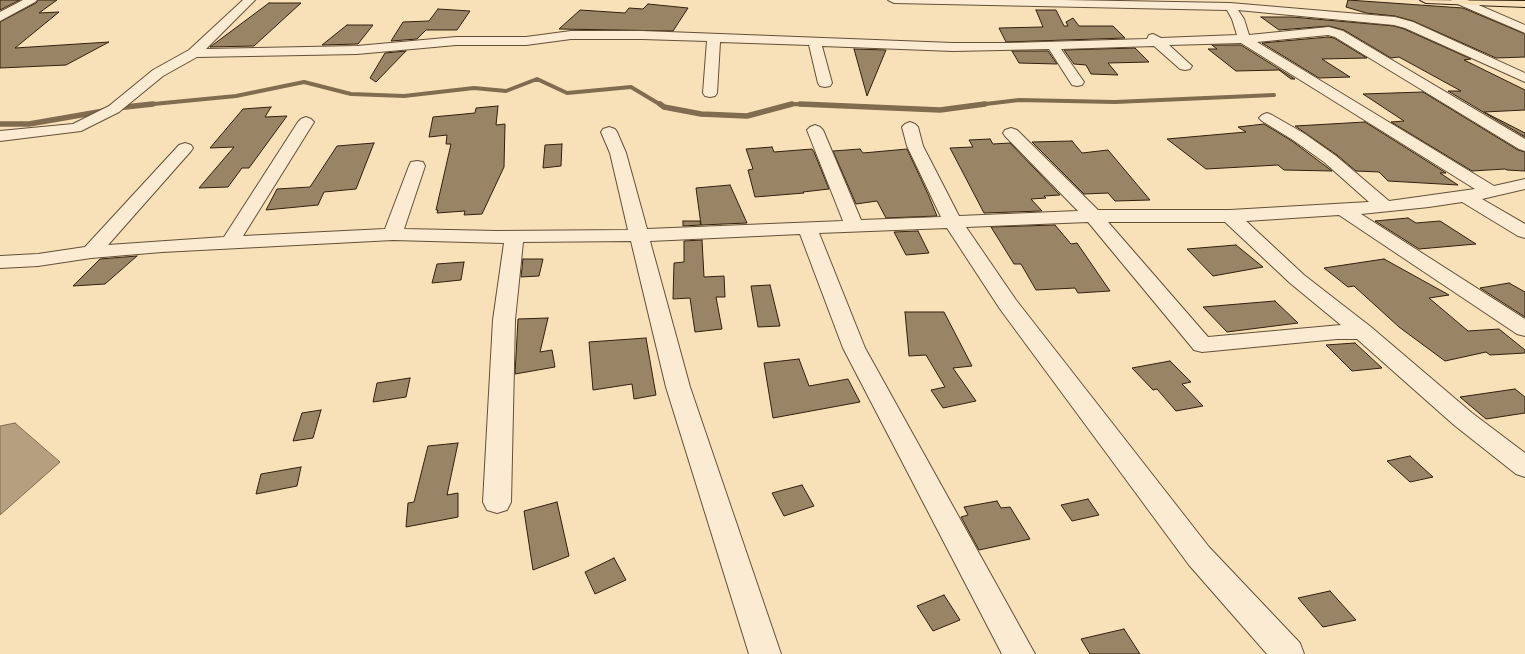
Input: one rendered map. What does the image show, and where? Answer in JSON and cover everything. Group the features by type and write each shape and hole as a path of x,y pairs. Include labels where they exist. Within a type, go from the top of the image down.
{"main road":[{"path":"1426,0 1525,4"}],"street":[{"path":"0,17 31,0"},
{"path":"0,136 76,128 114,108 158,73 194,53 249,0"},
{"path":"894,0 1230,6 1402,23 1525,78"},
{"path":"1459,1 1525,29"},
{"path":"1230,6 1238,19 1244,39 1491,192"},
{"path":"1141,28 1185,66"},
{"path":"194,53 357,50 456,41 526,41 572,35 642,35 953,48 1244,39 1329,31 1339,34 1525,146"},
{"path":"710,93 714,38"},
{"path":"815,42 825,83"},
{"path":"1052,45 1077,82"},
{"path":"1267,118 1299,137 1330,159 1385,207"},
{"path":"230,242 306,122"},
{"path":"910,127 916,146 953,222 1008,304 1199,556 1288,654"},
{"path":"815,130 854,226"},
{"path":"609,132 618,153 678,387 765,654"},
{"path":"1011,133 1093,216 1202,345 1337,332 1363,332"},
{"path":"91,252 185,148"},
{"path":"393,234 417,166"},
{"path":"0,262 38,260 91,252 162,246 393,234 514,237 639,236 1093,216 1230,216 1385,207 1491,192 1525,184"},
{"path":"1464,196 1525,232"},
{"path":"1343,210 1525,329"},
{"path":"1230,216 1298,279 1363,332 1463,419 1525,467"},
{"path":"807,228 854,348 1019,654"},
{"path":"497,502 504,320 514,237"}],"shaded area":[{"path":"15,423 60,462 0,515 0,426"}],"building":[{"path":"0,0 20,0 0,10"},
{"path":"38,0 57,0 39,13 59,12 15,48 109,42 66,65 0,68 0,22 36,3"},
{"path":"1348,0 1463,8 1525,34 1525,57 1496,58 1413,21 1395,16 1366,13 1346,7"},
{"path":"269,3 301,3 254,46 210,47"},
{"path":"648,4 688,8 673,31 559,29 580,10 625,13 629,8 643,9"},
{"path":"438,9 470,11 457,30 426,30 417,39 391,41 403,22 429,21"},
{"path":"1036,10 1056,10 1064,26 1068,26 1066,22 1073,18 1079,26 1113,26 1125,38 1006,42 999,28 1043,27"},
{"path":"1261,17 1292,17 1394,26 1471,59 1464,60 1525,90 1525,110 1484,112 1525,133 1525,137 1448,91 1461,91 1399,57 1391,58 1344,30 1329,26 1279,30"},
{"path":"347,25 373,25 358,44 322,45"},
{"path":"1328,37 1334,38 1367,58 1322,59 1350,77 1319,78 1262,43"},
{"path":"1212,45 1241,45 1295,79 1291,79 1279,70 1236,71 1208,49 1217,49"},
{"path":"1135,48 1149,62 1108,63 1118,75 1091,74 1086,65 1074,64 1064,50"},
{"path":"854,49 886,50 867,96"},
{"path":"406,51 376,82 370,78 385,53"},
{"path":"1012,51 1048,51 1057,64 1019,63"},
{"path":"1423,92 1518,150 1525,152 1525,171 1505,169 1472,171 1391,122 1404,121 1363,94"},
{"path":"498,106 496,125 505,124 504,167 482,214 464,215 465,211 437,213 438,210 436,210 451,144 446,144 447,135 429,137 433,117 475,113 476,108"},
{"path":"271,107 265,117 287,116 249,168 242,168 228,187 199,188 234,147 210,148 243,109"},
{"path":"1365,122 1446,173 1440,173 1458,185 1388,181 1379,172 1356,171 1337,155 1295,126"},
{"path":"1264,124 1292,141 1332,171 1284,170 1278,165 1206,169 1167,139 1246,132 1238,127"},
{"path":"990,139 993,144 1010,143 1060,195 1031,199 1042,211 984,213 950,148 973,147 969,140"},
{"path":"1072,141 1082,153 1108,150 1150,200 1115,201 1108,193 1084,194 1032,142"},
{"path":"374,143 356,189 324,192 318,205 266,210 277,189 310,187 337,146"},
{"path":"562,144 561,166 543,168 545,145"},
{"path":"772,147 774,152 812,149 829,189 803,192 804,193 755,197 748,170 753,169 746,149"},
{"path":"860,149 863,153 907,149 937,216 886,218 877,201 856,204 833,151"},
{"path":"730,185 747,223 701,225 696,188"},
{"path":"1408,218 1416,223 1440,221 1476,244 1419,249 1375,221"},
{"path":"683,221 700,221 701,225 683,226"},
{"path":"1055,225 1071,244 1077,243 1110,291 1078,293 1075,288 1036,290 1021,264 1014,264 991,227"},
{"path":"918,231 929,253 906,255 894,232"},
{"path":"702,240 704,277 724,276 725,297 716,297 722,329 695,332 690,298 673,299 674,263 684,262 684,241"},
{"path":"1236,245 1263,267 1213,276 1187,249"},
{"path":"137,256 105,284 73,286 100,259"},
{"path":"523,259 543,259 539,276 521,277"},
{"path":"1384,259 1449,295 1429,298 1468,331 1499,329 1525,350 1525,353 1490,355 1486,352 1445,361 1399,327 1354,286 1348,287 1324,268"},
{"path":"464,262 461,280 432,283 437,264"},
{"path":"1509,283 1525,292 1525,317 1480,288"},
{"path":"770,285 780,326 758,327 751,286"},
{"path":"1275,301 1298,323 1227,332 1203,307"},
{"path":"905,312 944,312 972,366 953,368 976,401 943,408 931,390 945,387 926,355 909,356"},
{"path":"548,318 540,352 552,350 555,367 515,374 518,319"},
{"path":"646,338 656,395 634,399 632,384 593,390 589,342"},
{"path":"1355,343 1382,368 1352,371 1326,345"},
{"path":"799,359 809,386 848,379 860,402 773,418 764,363"},
{"path":"1170,361 1191,382 1182,384 1203,406 1176,411 1157,389 1153,390 1132,368"},
{"path":"410,378 406,397 373,402 377,383"},
{"path":"1515,389 1525,397 1525,413 1486,419 1460,397"},
{"path":"321,410 313,438 293,441 302,413"},
{"path":"458,443 447,495 458,493 458,517 406,527 408,503 414,502 428,446"},
{"path":"1410,456 1433,477 1410,482 1387,461"},
{"path":"301,467 297,486 256,494 261,474"},
{"path":"802,485 814,506 784,516 772,493"},
{"path":"1088,499 1099,515 1072,521 1061,505"},
{"path":"997,501 1001,508 1010,507 1030,539 979,550 961,517 968,515 964,507"},
{"path":"557,502 569,556 533,570 524,511"},
{"path":"614,558 626,580 595,594 585,572"},
{"path":"1330,591 1356,620 1323,627 1298,598"},
{"path":"944,595 960,620 933,631 917,606"},
{"path":"1124,629 1140,654 1090,654 1081,639"}],"waterway":[{"path":"150,104 236,96 304,82 351,94 404,96 474,88 506,91 537,79 567,93 631,87 661,105"},
{"path":"982,104 1019,100 1115,102 1274,95"},
{"path":"116,108 150,104"},
{"path":"143,105 150,104"},
{"path":"660,104 664,107 701,114 747,116 789,105"},
{"path":"800,104 821,105"},
{"path":"821,105 940,110 982,104"},
{"path":"977,105 982,104"},
{"path":"789,105 821,105"},
{"path":"0,124 29,124 104,111"}]}
